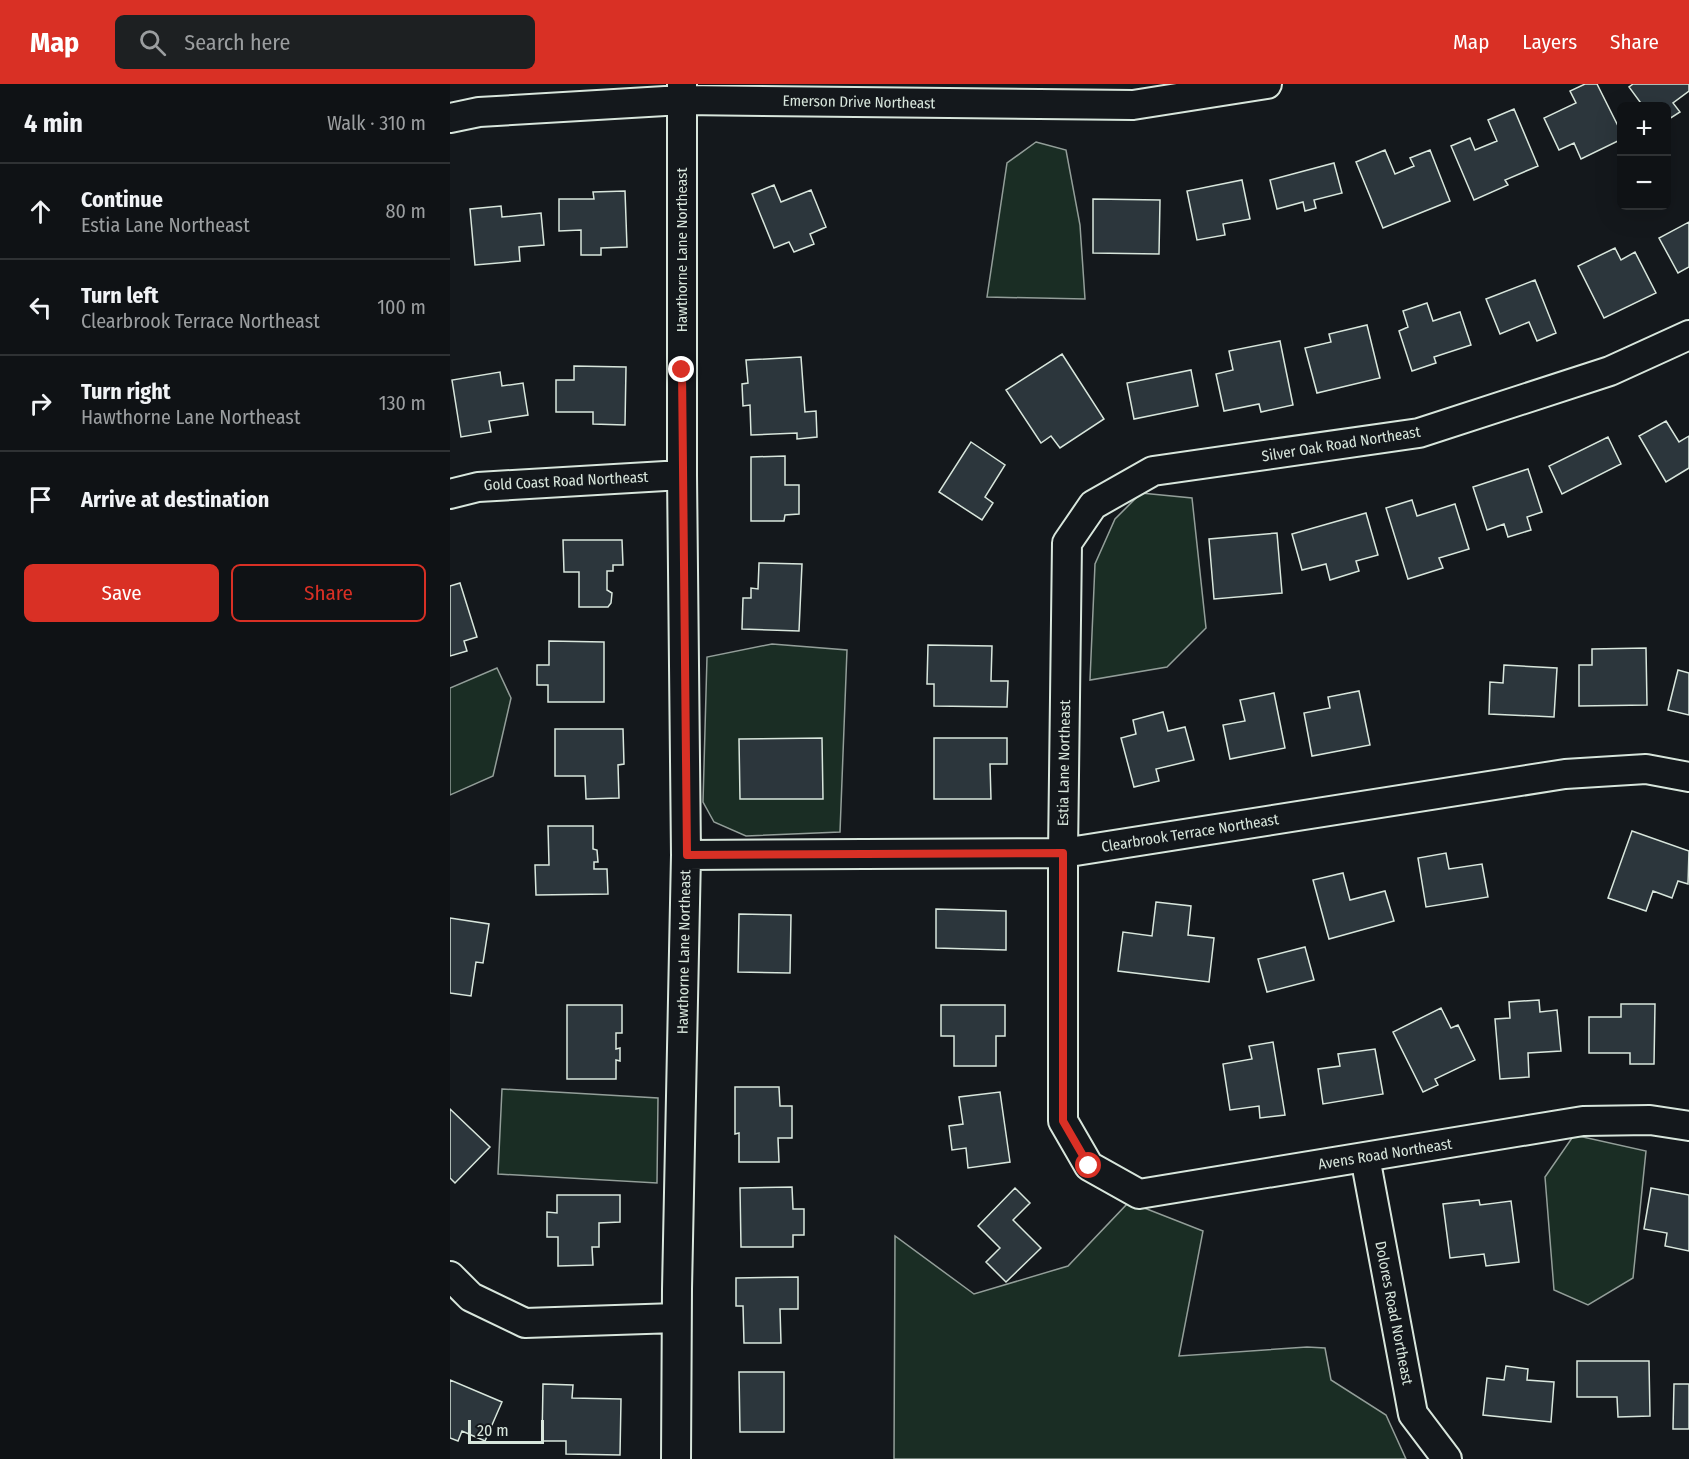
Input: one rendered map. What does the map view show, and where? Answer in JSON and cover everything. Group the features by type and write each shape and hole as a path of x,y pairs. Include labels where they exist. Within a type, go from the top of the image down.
{"street":[{"name":"Emerson Drive Northeast","path":"450,118 479,112 682,92 1132,105 1267,84"},
{"name":"Hawthorne Lane Northeast","path":"676,1459 676,1318 687,855 682,474 682,92"},
{"name":"Silver Oak Road Northeast","path":"1093,505 1153,471 1419,433 1610,371 1689,335"},
{"name":"Gold Coast Road Northeast","path":"450,494 478,487 682,474"},
{"name":"Estia Lane Northeast","path":"1089,1166 1063,1121 1063,853 1067,543 1093,505"},
{"name":"Clearbrook Terrace Northeast","path":"687,855 1063,853 1565,774 1646,769 1689,777"},
{"name":"Avens Road Northeast","path":"1089,1166 1139,1194 1583,1121 1650,1120 1689,1126"},
{"name":"Dolores Road Northeast","path":"1365,1157 1413,1414 1447,1459"},
{"path":"450,1276 471,1297 525,1323 676,1318"}],"green space":[{"path":"1036,142 1066,150 1080,225 1085,299 987,297 1007,163"},
{"path":"1141,493 1192,498 1206,628 1167,667 1090,680 1095,564 1115,519"},
{"path":"772,644 847,650 840,832 746,836 714,822 703,802 707,657"},
{"path":"497,668 511,698 493,776 450,795 450,688"},
{"path":"502,1089 658,1098 657,1183 498,1174"},
{"path":"1574,1135 1646,1151 1633,1278 1588,1305 1554,1290 1545,1177"},
{"path":"1129,1202 1203,1231 1179,1356 1307,1347 1325,1348 1331,1380 1386,1415 1406,1459 894,1459 895,1236 974,1294 1068,1266"}],"building":[{"path":"1585,84 1597,84 1617,124 1617,141 1581,159 1574,143 1559,150 1544,118 1576,103 1570,91"},
{"path":"1633,84 1689,84 1689,91 1673,103 1680,112 1671,118 1671,102 1640,102 1629,87"},
{"path":"1514,109 1538,166 1505,180 1508,185 1474,200 1451,146 1470,138 1475,150 1497,141 1488,120"},
{"path":"1385,150 1395,174 1414,166 1410,158 1430,150 1450,201 1383,228 1356,162"},
{"path":"1334,163 1342,193 1314,200 1316,208 1305,211 1303,202 1277,209 1270,180"},
{"path":"1242,180 1250,219 1223,224 1225,235 1197,240 1187,191"},
{"path":"774,185 781,202 811,190 826,227 810,234 814,244 794,252 789,242 774,248 752,194"},
{"path":"625,191 627,247 601,248 601,255 581,255 581,230 559,231 559,199 594,199 593,192"},
{"path":"1093,199 1160,200 1159,254 1093,253"},
{"path":"501,206 502,217 541,213 544,245 519,247 520,261 475,265 470,209"},
{"path":"1689,222 1689,267 1678,273 1659,238"},
{"path":"1615,248 1621,260 1635,252 1656,293 1604,318 1578,266"},
{"path":"1535,280 1556,333 1537,341 1529,322 1500,334 1486,299"},
{"path":"1427,303 1433,321 1460,312 1471,345 1434,357 1436,363 1412,371 1399,331 1408,327 1403,311"},
{"path":"1367,325 1380,378 1317,393 1305,348 1331,342 1329,334"},
{"path":"1280,341 1293,405 1261,412 1259,404 1224,411 1216,374 1233,370 1229,351"},
{"path":"1062,354 1104,419 1060,448 1051,436 1041,443 1006,390"},
{"path":"801,357 805,412 816,411 817,437 797,439 797,433 751,435 750,405 743,406 742,384 748,383 746,360"},
{"path":"574,366 626,367 625,425 593,424 593,412 556,412 556,380 574,380"},
{"path":"1191,370 1198,406 1134,419 1127,383"},
{"path":"500,372 502,386 523,383 528,415 489,421 491,432 461,437 452,380"},
{"path":"1666,421 1679,442 1689,436 1689,468 1666,482 1639,436"},
{"path":"1608,437 1621,464 1562,494 1549,466"},
{"path":"971,442 1005,465 985,497 993,503 982,520 939,492"},
{"path":"785,456 785,485 799,485 799,514 785,515 784,521 751,521 751,457"},
{"path":"1528,469 1542,512 1527,517 1531,530 1508,537 1504,524 1487,530 1473,487"},
{"path":"1412,500 1417,516 1455,504 1469,549 1439,558 1443,568 1408,579 1386,508"},
{"path":"1366,513 1378,555 1356,561 1359,571 1330,580 1326,564 1302,570 1292,534"},
{"path":"1277,533 1282,593 1214,599 1209,539"},
{"path":"563,540 622,540 623,565 613,565 613,571 607,571 607,590 612,593 608,607 579,607 579,572 564,572"},
{"path":"759,563 802,564 799,631 742,629 743,598 751,598 751,588 758,589"},
{"path":"460,583 477,637 464,641 467,651 450,656 450,586"},
{"path":"549,641 604,642 604,702 548,702 548,685 537,685 537,665 549,665"},
{"path":"928,645 992,646 991,681 1008,681 1007,707 934,706 934,684 927,684"},
{"path":"1646,648 1647,705 1579,706 1579,665 1592,665 1592,649"},
{"path":"1504,665 1557,668 1554,717 1489,714 1490,682 1503,683"},
{"path":"1678,670 1689,673 1689,715 1668,710"},
{"path":"1359,691 1370,745 1312,756 1304,713 1330,708 1328,697"},
{"path":"1274,693 1285,748 1230,759 1223,725 1245,721 1240,700"},
{"path":"1163,712 1168,731 1185,727 1194,760 1156,769 1159,781 1134,787 1121,738 1136,734 1133,720"},
{"path":"555,729 623,729 624,764 618,765 619,798 586,799 585,776 555,776"},
{"path":"822,738 823,799 740,799 739,739"},
{"path":"934,738 1007,738 1007,764 990,764 991,799 934,799"},
{"path":"548,826 593,826 593,849 597,850 598,862 594,862 594,869 607,869 608,894 536,895 535,865 549,865"},
{"path":"1632,831 1689,851 1688,884 1678,881 1672,898 1653,891 1646,911 1608,898"},
{"path":"1446,853 1449,869 1482,864 1488,897 1426,907 1418,858"},
{"path":"1343,873 1350,900 1385,891 1394,921 1329,939 1313,880"},
{"path":"1156,902 1191,906 1188,935 1214,938 1209,982 1118,971 1123,932 1152,936"},
{"path":"936,909 1006,911 1006,950 936,948"},
{"path":"739,914 791,915 790,973 738,972"},
{"path":"450,918 489,924 483,963 476,962 471,996 450,993"},
{"path":"1305,947 1314,980 1267,992 1258,959"},
{"path":"1539,1000 1540,1012 1557,1010 1561,1051 1528,1053 1529,1077 1500,1079 1495,1019 1510,1018 1509,1002"},
{"path":"1621,1004 1655,1004 1654,1064 1630,1064 1630,1053 1589,1053 1589,1017 1621,1017"},
{"path":"567,1005 622,1005 622,1033 616,1033 616,1049 620,1048 620,1061 616,1060 616,1079 567,1079"},
{"path":"941,1005 1005,1005 1005,1036 996,1036 996,1066 954,1066 954,1036 941,1036"},
{"path":"1441,1008 1451,1028 1458,1025 1475,1060 1435,1079 1438,1085 1423,1092 1393,1032"},
{"path":"1273,1042 1285,1115 1260,1118 1259,1106 1230,1110 1223,1064 1252,1059 1249,1046"},
{"path":"1375,1049 1383,1094 1323,1104 1318,1069 1340,1066 1338,1054"},
{"path":"735,1087 779,1087 780,1106 792,1106 792,1138 778,1138 779,1162 739,1162 739,1133 735,1134"},
{"path":"1000,1092 1010,1162 968,1168 966,1148 952,1150 949,1126 963,1124 959,1097"},
{"path":"450,1109 490,1147 455,1183 450,1178"},
{"path":"792,1187 793,1209 804,1209 804,1235 793,1235 793,1247 741,1247 740,1188"},
{"path":"1015,1188 1030,1203 1013,1220 1041,1248 1006,1282 986,1262 1000,1248 978,1226"},
{"path":"1651,1188 1689,1195 1689,1251 1665,1246 1667,1233 1644,1229"},
{"path":"557,1195 620,1195 620,1222 599,1223 599,1247 592,1247 593,1265 558,1266 558,1237 547,1237 547,1212 557,1213"},
{"path":"1479,1200 1480,1205 1511,1201 1519,1262 1486,1266 1484,1254 1450,1258 1443,1204"},
{"path":"798,1277 798,1309 780,1309 781,1343 744,1343 743,1306 736,1306 736,1278"},
{"path":"1577,1361 1649,1361 1650,1416 1618,1417 1617,1397 1577,1397"},
{"path":"1506,1366 1528,1369 1527,1380 1554,1382 1551,1422 1483,1415 1487,1378 1504,1380"},
{"path":"739,1372 784,1372 784,1432 740,1432"},
{"path":"450,1380 502,1402 485,1441 462,1431 458,1441 450,1438"},
{"path":"543,1384 573,1385 572,1398 621,1399 620,1455 566,1454 566,1441 542,1441"},
{"path":"1674,1384 1689,1384 1689,1429 1673,1429"}],"route":[{"path":"682,370 687,855 1063,853 1063,1121 1089,1166"}]}
